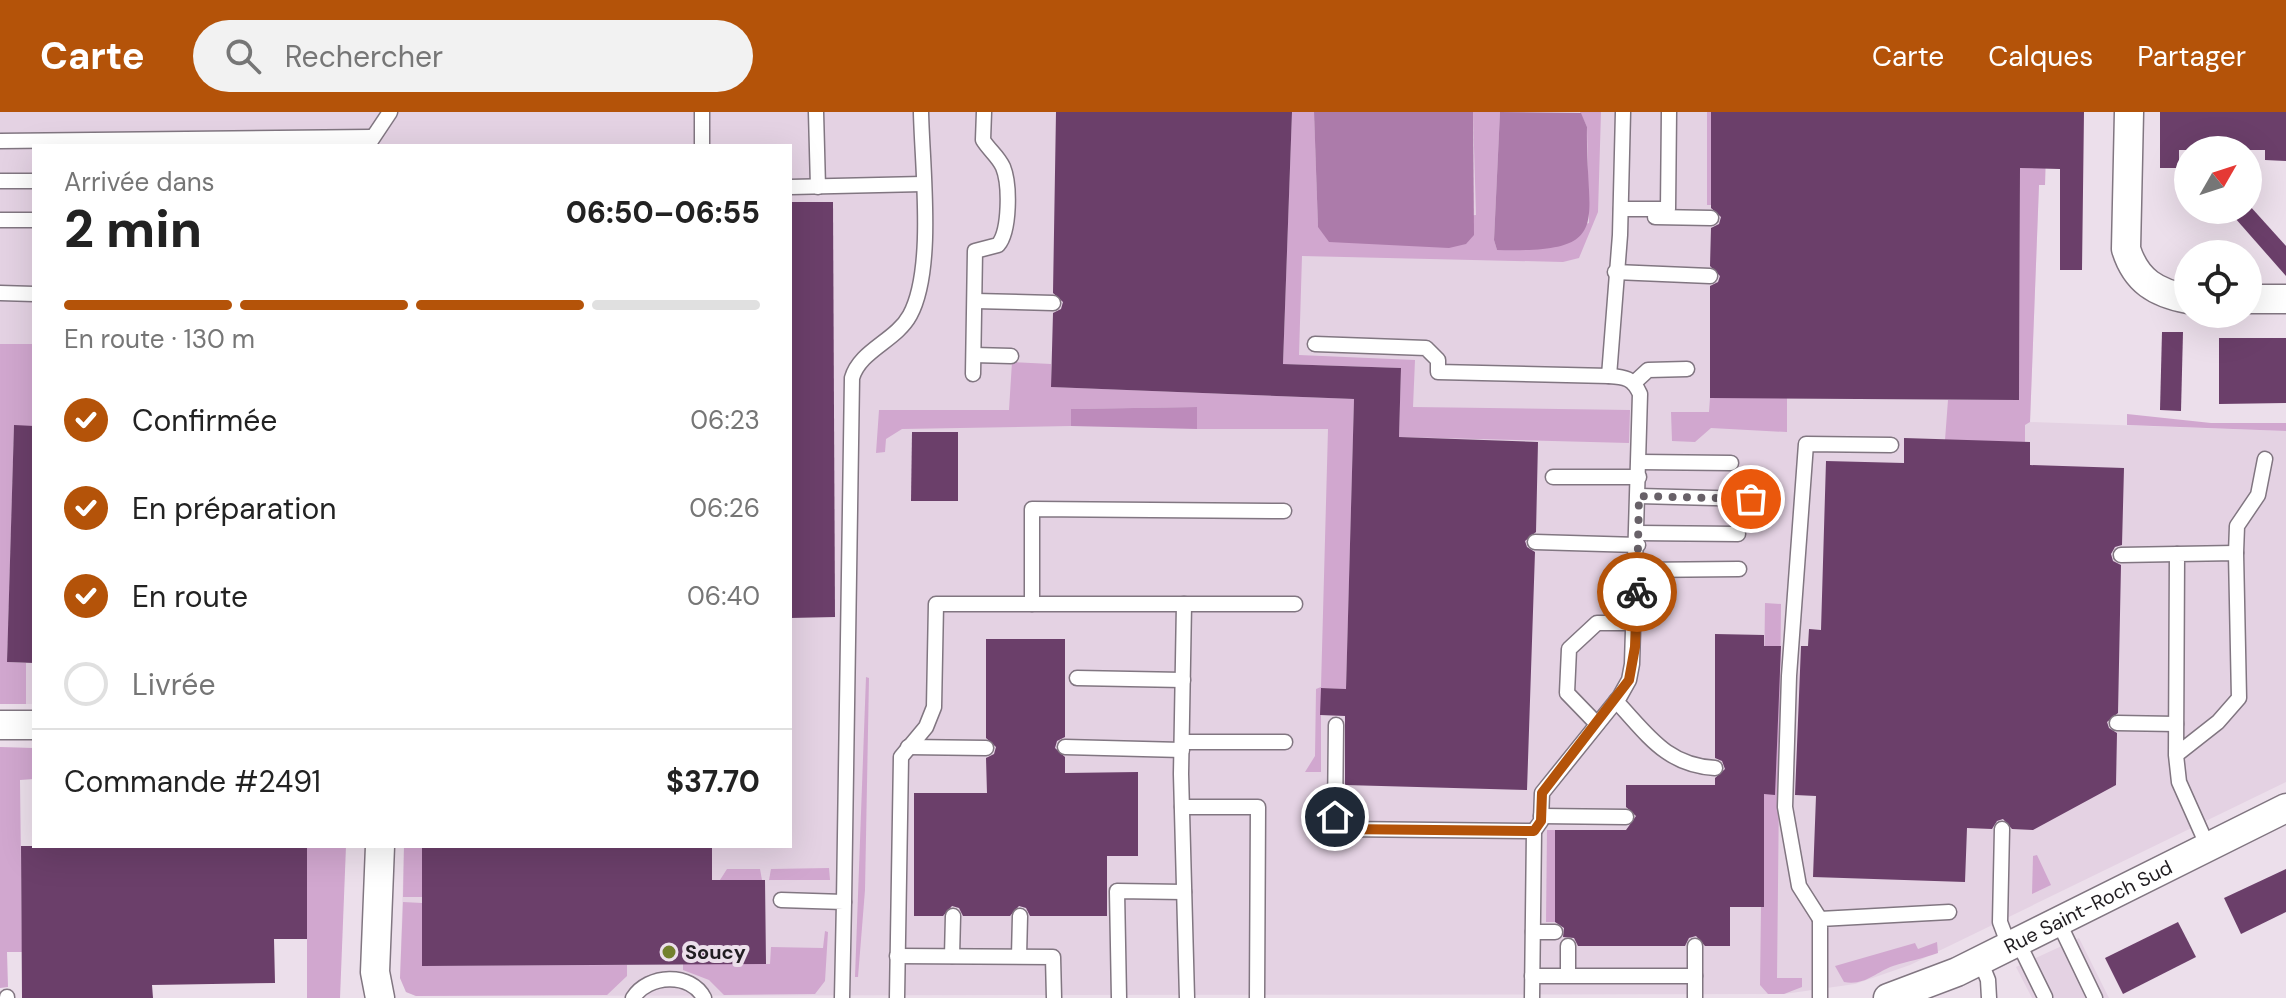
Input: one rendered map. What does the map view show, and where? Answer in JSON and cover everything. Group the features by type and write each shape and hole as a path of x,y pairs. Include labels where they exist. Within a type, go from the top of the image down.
{"street":[{"path":"2129,112 2126,249 2131,267 2144,282 2160,292 2174,296"},
{"path":"2262,299 2286,299"},
{"path":"0,725 32,725"},
{"name":"Rue Saint-Roch Sud","path":"1888,998 1929,984 1980,960 2286,808"},
{"path":"380,848 375,972 380,998"}],"lane":[{"path":"0,141 370,141 390,112"},
{"path":"702,112 702,144"},
{"path":"816,112 818,187"},
{"path":"842,998 852,378 860,361 901,328 917,301 924,257 921,112"},
{"path":"973,374 975,251 998,245 1004,235 1006,179 997,156 983,140 984,112"},
{"path":"1609,376 1621,213 1623,112"},
{"path":"1621,213 1668,209 1669,112"},
{"path":"0,181 32,181"},
{"path":"792,187 923,184"},
{"path":"1621,213 1711,218"},
{"path":"0,220 32,220"},
{"path":"1615,272 1710,276"},
{"path":"0,293 32,294"},
{"path":"975,301 1053,303"},
{"path":"1315,344 1426,348 1438,360 1438,372 1609,376 1635,382"},
{"path":"974,355 1011,356"},
{"path":"1635,382 1648,370 1687,369"},
{"path":"1532,998 1534,831 1541,816 1542,793 1616,701 1629,680 1636,623 1639,496 1640,394 1635,382"},
{"path":"1820,998 1820,919 1799,886 1785,807 1789,676 1806,444 1891,445"},
{"path":"2176,755 2218,722 2239,698 2237,526 2258,495 2265,459"},
{"path":"1553,477 1731,463"},
{"path":"1639,496 1751,499"},
{"path":"1032,604 1032,509 1284,511"},
{"path":"1535,542 1738,534"},
{"path":"2121,555 2236,553"},
{"path":"2177,554 2176,755 2179,782 2208,847"},
{"path":"1637,570 1739,569"},
{"path":"897,998 901,757 926,727 934,707 936,604 1295,604"},
{"path":"1184,604 1182,807 1187,998"},
{"path":"1597,724 1567,693 1569,649 1597,623 1636,623"},
{"path":"1077,678 1183,680"},
{"path":"1616,701 1672,758 1691,766 1715,768"},
{"path":"2117,723 2176,724"},
{"path":"1336,725 1335,817 1343,829 1534,831"},
{"path":"1065,747 1285,742"},
{"path":"908,747 986,748"},
{"path":"1182,807 1258,807 1257,998"},
{"path":"1541,816 1626,817"},
{"path":"2002,829 2000,922 2045,997"},
{"path":"1119,998 1117,891 1184,892"},
{"path":"781,900 844,902"},
{"path":"1820,919 1949,912"},
{"path":"952,956 953,916"},
{"path":"1019,956 1020,916"},
{"path":"2058,921 2095,998"},
{"path":"1533,932 1555,932"},
{"path":"1568,946 1568,975"},
{"path":"1695,946 1695,998"},
{"path":"897,956 1053,957 1054,998"},
{"path":"1980,960 1988,980 1989,998"},
{"path":"1532,976 1695,976"},
{"path":"633,998 644,986 671,980 691,984 704,998"}],"shaded area":[{"path":"0,112 2047,112 2045,185 2039,185 2030,422 2286,431 2286,782 1910,965 1855,984 1784,994 416,996 406,992 400,978 404,848 792,848 792,144 32,144 32,704 0,704"},
{"path":"1292,112 1314,112 1318,227 1476,215 1473,112 1500,112 1494,240 1497,250 1589,223 1587,127 1580,112 1601,112 1598,212 1579,258 1563,262 1302,256 1299,355 1415,360 1413,407 1630,410 1629,443 1399,437 1401,368 1283,364"},
{"path":"1314,112 1473,112 1474,235 1466,244 1449,248 1329,242 1318,227"},
{"path":"1500,112 1581,113 1587,127 1589,209 1586,226 1578,238 1561,246 1535,250 1497,250 1494,240"},
{"path":"1707,112 1711,112 1711,205 1707,205"},
{"path":"2047,112 2045,185 2039,185 2030,422 2025,425 2025,444 1945,440 1948,400 2019,400 2020,168 2038,168"},
{"path":"0,344 32,344 32,426 14,426 7,662 26,663 26,704 0,704"},
{"path":"1012,362 1051,364 1051,387 1354,399 1346,689 1321,688 1321,772 1305,772 1315,756 1316,689 1321,687 1328,429 1197,429 1196,407 1071,409 1071,426 902,429 886,439 885,452 876,453 879,410 1009,410"},
{"path":"1710,398 1787,398 1787,432 1711,428 1695,442 1672,441 1671,412 1709,412"},
{"path":"1197,407 1197,429 1071,426 1071,409"},
{"path":"2127,414 2211,423 2286,423 2286,431 2127,425"},
{"path":"1765,603 1781,604 1777,978 1802,978 1802,987 1784,994 1768,994 1760,985"},
{"path":"866,677 869,678 865,890 858,977 855,977"},
{"path":"0,747 32,748 32,779 20,780 22,952 7,952 8,987 0,988"},
{"path":"1547,830 1555,830 1555,922 1546,922"},
{"path":"307,848 346,848 340,998 307,998"},
{"path":"404,848 422,848 422,897 403,897"},
{"path":"2037,855 2051,885 2032,894 2033,856"},
{"path":"829,868 830,880 769,880 771,869"},
{"path":"727,869 760,869 762,880 720,880"},
{"path":"403,902 422,903 423,966 627,965 627,976 607,995 416,996 406,992 400,978"},
{"path":"825,931 828,932 825,981 815,994 724,995 709,980 683,970 683,964 770,964 771,947 823,948"},
{"path":"2079,938 2109,998 2032,998 2016,967"},
{"path":"1937,942 1938,953 1893,966 1858,982 1844,982 1835,966 1915,943 1918,949"}],"building":[{"path":"1056,112 1292,112 1283,364 1401,368 1399,437 1538,442 1536,532 1525,541 1527,547 1535,552 1527,790 1345,785 1345,716 1320,715 1321,688 1346,689 1354,399 1051,387 1053,313 1061,309 1063,302 1053,293"},
{"path":"1711,112 2084,112 2082,270 2060,270 2060,169 2020,168 2019,400 1710,398 1710,286 1718,282 1720,276 1710,266 1711,228 1719,224 1721,217 1711,208"},
{"path":"2160,112 2286,112 2286,161 2265,160 2262,136 2174,136 2174,168 2160,168"},
{"path":"792,202 833,202 835,617 792,618"},
{"path":"2262,219 2286,246 2286,276 2262,249 2262,240 2254,240 2240,224 2262,224"},
{"path":"2162,332 2183,332 2181,411 2160,410"},
{"path":"2219,338 2286,338 2286,403 2219,404"},
{"path":"14,425 32,426 32,663 7,662"},
{"path":"912,432 958,432 958,501 911,501"},
{"path":"1904,438 2030,442 2030,465 2124,468 2122,545 2115,547 2111,554 2113,561 2121,565 2118,713 2107,722 2109,728 2117,733 2116,785 2033,830 2012,829 2003,819 1997,821 1992,829 1967,828 1965,882 1813,877 1816,796 1795,795 1801,646 1808,646 1809,629 1821,630 1826,461 1904,463"},
{"path":"1715,634 1764,635 1764,646 1781,646 1775,795 1764,794 1764,907 1730,907 1730,946 1705,946 1696,936 1689,938 1685,946 1578,946 1574,938 1563,937 1564,928 1555,922 1555,830 1626,830 1636,816 1626,807 1626,785 1715,785 1715,778 1725,769 1722,761 1715,758"},
{"path":"986,639 1065,639 1065,737 1057,741 1055,748 1065,757 1065,773 1138,772 1138,856 1107,856 1107,916 1030,916 1026,908 1019,906 1010,916 963,916 959,908 952,906 943,916 914,916 914,793 987,793 986,758 994,754 996,747 986,738"},
{"path":"21,846 307,848 307,939 274,939 275,983 152,985 153,998 22,998"},
{"path":"422,848 712,848 712,880 765,880 766,964 422,966"},
{"path":"2286,869 2286,912 2241,934 2224,898"},
{"path":"2178,922 2196,957 2123,994 2105,958"}],"way so far":[{"path":"1637,592 1639,496 1751,499"}],"place":[{"name":"Soucy","path":"669,952"}],"route":[{"path":"1335,817 1343,829 1534,831 1541,821 1542,793 1620,696 1629,680 1635,647 1637,592"}]}
